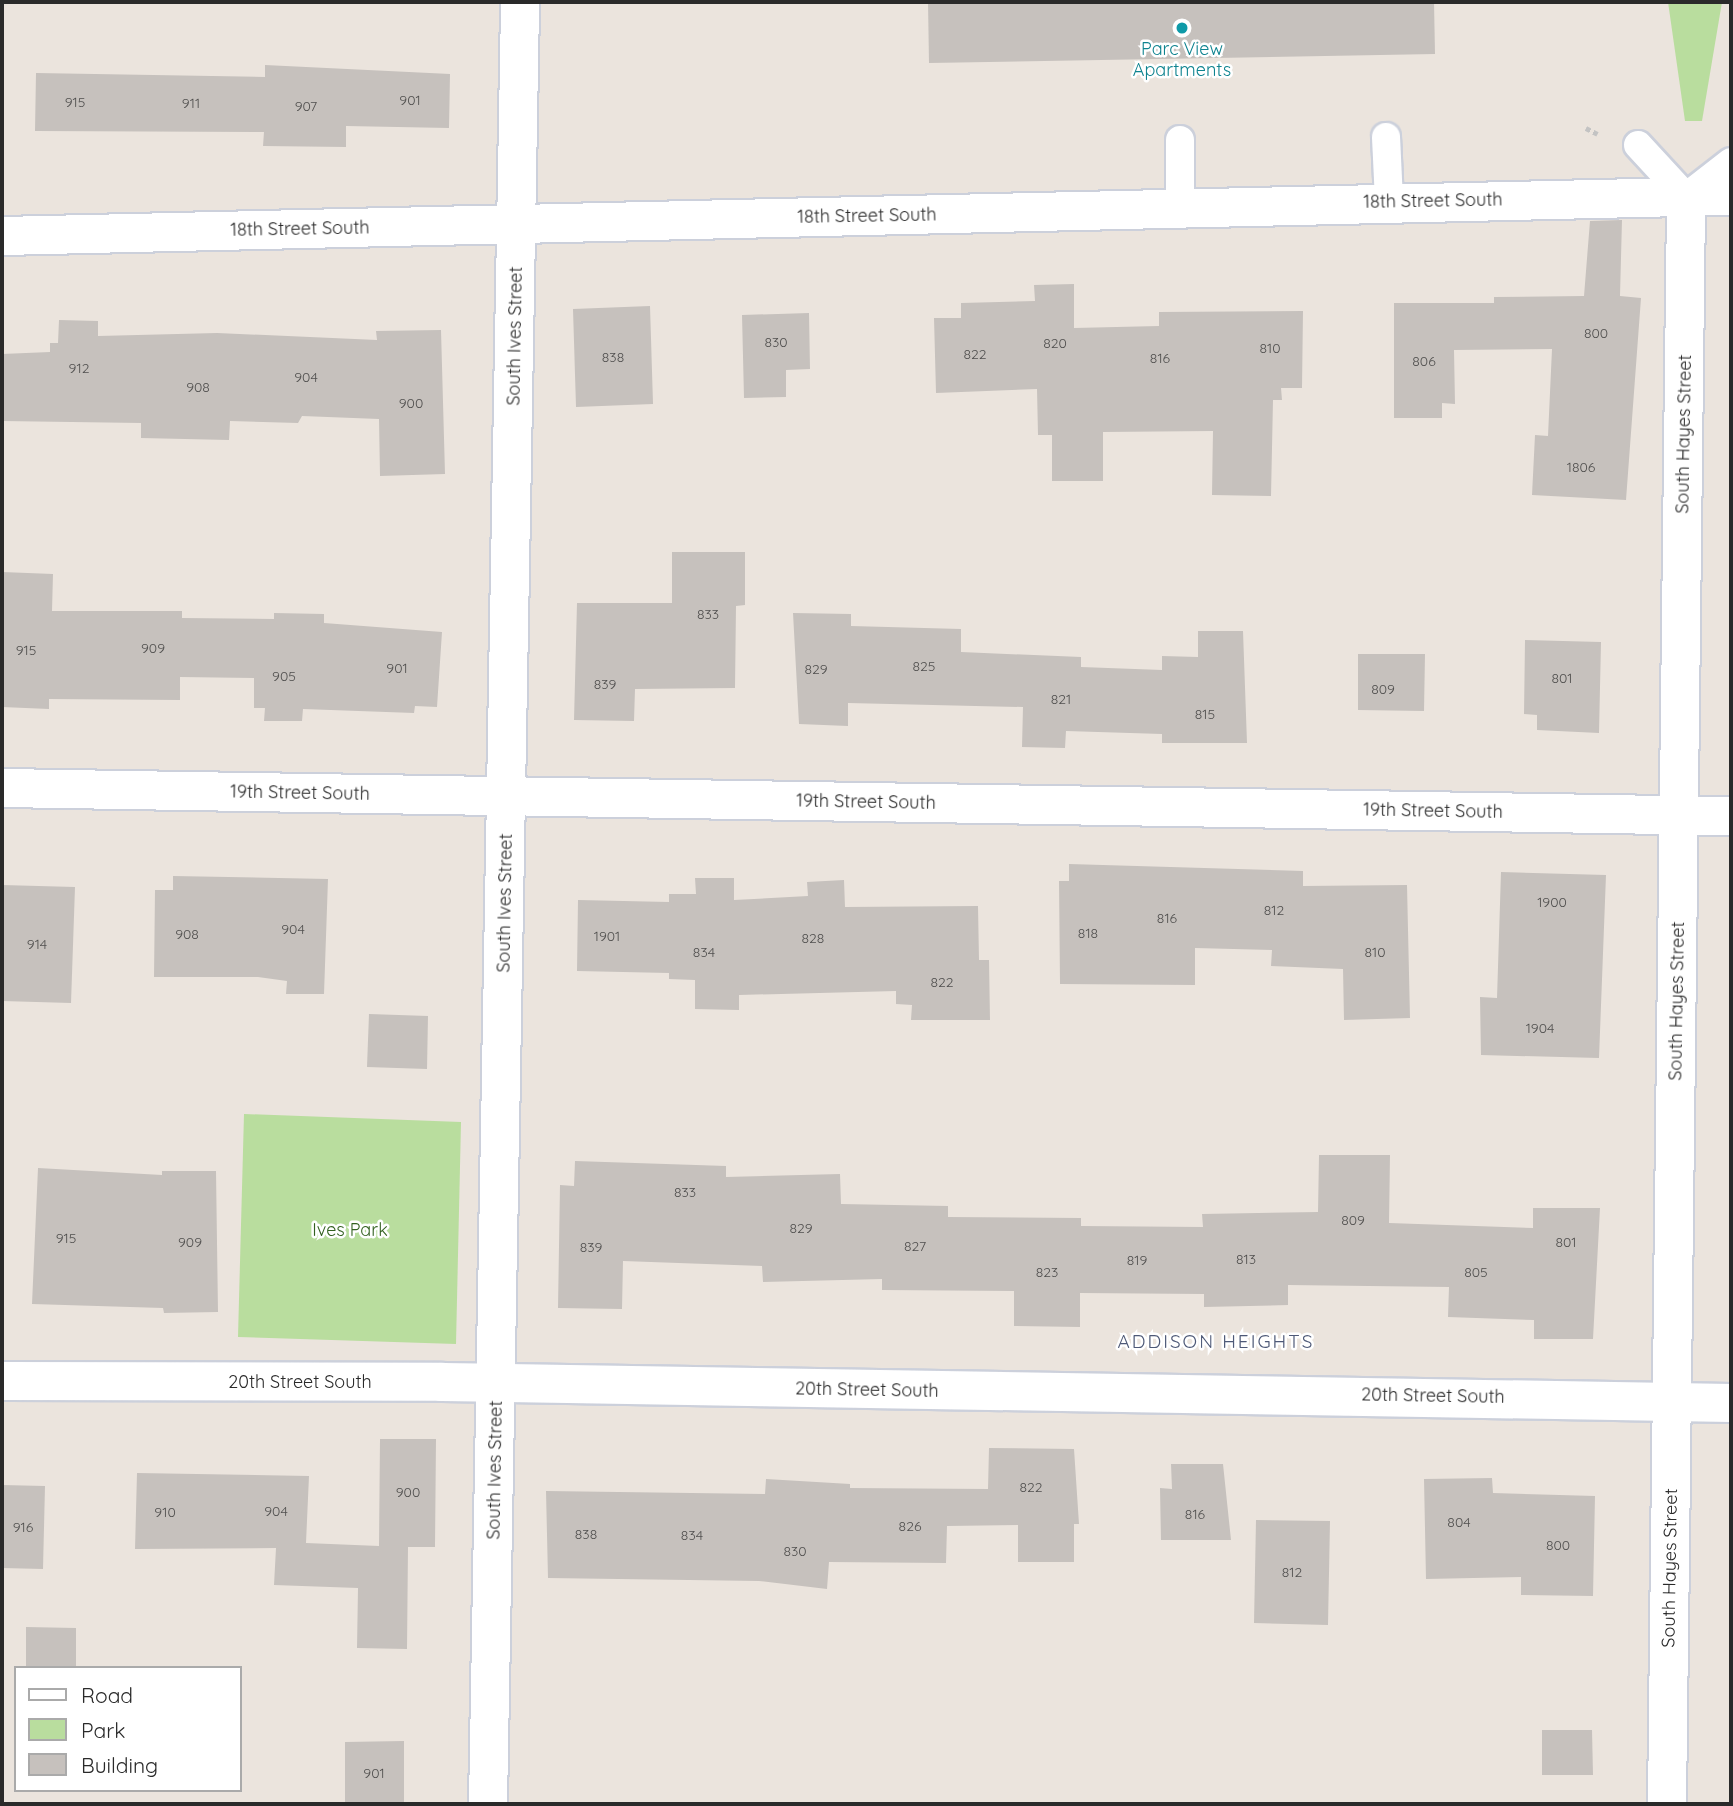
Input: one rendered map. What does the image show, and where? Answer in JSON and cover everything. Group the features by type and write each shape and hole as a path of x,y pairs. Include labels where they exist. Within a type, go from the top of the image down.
{"street":[{"name":"South Ives Street","path":"488,1804 520,2"},
{"name":"18th Street South","path":"2,236 1180,209 1389,201 1731,196"},
{"name":"South Hayes Street","path":"1667,1804 1686,197"},
{"name":"19th Street South","path":"2,788 1731,816"},
{"name":"20th Street South","path":"2,1381 497,1384 1731,1403"}],"lane":[{"path":"1386,137 1389,201"},
{"path":"1180,140 1180,209"},
{"path":"1638,145 1686,197 1731,162"}],"path":[{"path":"1586,128 1598,134"}],"green space":[{"path":"1668,2 1722,2 1702,121 1685,121"},
{"name":"Ives Park","path":"244,1114 461,1122 456,1344 238,1337"}],"building":[{"name":"Parc View Apartments","path":"928,2 1434,2 1435,54 929,63"},
{"path":"265,65 450,74 449,128 346,126 346,147 263,146 264,132 35,131 36,73 265,77"},
{"path":"1622,220 1620,296 1641,298 1626,500 1532,495 1535,435 1548,436 1552,349 1454,350 1455,404 1442,403 1442,418 1394,418 1394,303 1494,303 1494,297 1584,296 1590,221"},
{"path":"1074,284 1074,328 1159,326 1159,312 1303,311 1302,388 1281,388 1282,400 1273,400 1271,496 1212,495 1213,431 1103,432 1103,481 1052,481 1052,435 1038,435 1037,389 936,393 934,318 961,318 961,303 1035,301 1034,285"},
{"path":"650,306 653,404 576,407 573,309"},
{"path":"809,313 810,369 786,370 786,397 744,398 742,315"},
{"path":"59,320 98,321 98,336 217,333 377,340 376,331 441,330 445,474 380,476 379,419 302,416 298,423 230,421 229,440 141,438 141,423 2,421 2,354 50,352 50,343 58,343"},
{"path":"672,552 745,552 745,605 736,606 735,688 635,689 634,721 574,720 577,603 672,603"},
{"path":"2,572 53,574 52,611 182,611 182,618 274,619 274,613 324,614 324,623 442,632 437,707 415,706 414,713 303,709 302,721 264,721 265,708 254,708 254,678 180,677 180,700 49,699 49,709 2,707"},
{"path":"793,613 851,614 851,626 961,629 961,652 1081,657 1081,667 1162,670 1162,656 1198,657 1198,631 1243,631 1247,743 1162,743 1162,734 1066,731 1065,748 1022,747 1023,707 848,703 848,726 799,724"},
{"path":"1525,640 1601,642 1599,733 1537,730 1537,715 1524,714"},
{"path":"1358,654 1425,654 1424,711 1358,710"},
{"path":"1069,864 1303,871 1303,886 1407,885 1410,1018 1344,1020 1343,969 1271,966 1272,950 1195,948 1195,985 1060,984 1059,881 1069,881"},
{"path":"1501,872 1606,875 1599,1058 1481,1055 1480,997 1497,998"},
{"path":"173,876 328,879 324,994 286,994 287,981 258,977 154,977 155,890 173,890"},
{"path":"695,878 734,878 734,900 808,896 807,882 844,880 845,907 978,906 979,960 989,960 990,1020 911,1020 912,1005 896,1004 896,991 739,995 739,1010 695,1009 695,980 669,979 669,973 577,971 578,900 669,902 669,894 696,894"},
{"path":"2,885 75,887 71,1003 2,1001"},
{"path":"369,1014 428,1016 427,1069 367,1067"},
{"path":"1319,1155 1390,1155 1389,1223 1533,1228 1533,1208 1600,1208 1593,1339 1534,1339 1534,1320 1448,1317 1449,1287 1288,1285 1288,1305 1204,1307 1204,1294 1080,1293 1080,1327 1014,1326 1014,1291 882,1290 882,1279 763,1282 762,1266 623,1261 622,1309 558,1308 560,1185 574,1186 575,1161 726,1166 726,1177 840,1174 841,1204 948,1206 948,1217 1081,1218 1081,1226 1203,1227 1202,1214 1318,1212"},
{"path":"38,1168 162,1175 162,1171 216,1171 218,1312 164,1313 163,1308 32,1304"},
{"path":"380,1439 436,1439 435,1547 408,1547 407,1649 357,1648 358,1588 274,1585 276,1548 135,1549 137,1473 309,1476 306,1543 379,1546"},
{"path":"989,1448 1074,1449 1079,1524 1074,1524 1074,1562 1018,1562 1018,1525 947,1526 946,1563 829,1562 827,1589 759,1581 548,1578 546,1491 765,1494 766,1479 850,1484 850,1488 988,1489"},
{"path":"1171,1464 1223,1464 1231,1540 1161,1540 1160,1488 1172,1489"},
{"path":"1492,1478 1493,1493 1595,1496 1593,1596 1521,1595 1521,1577 1426,1579 1424,1479"},
{"path":"2,1485 45,1486 43,1569 2,1568"},
{"path":"1256,1520 1330,1521 1328,1625 1254,1623"},
{"path":"26,1627 76,1628 76,1666 26,1666"},
{"path":"1542,1730 1592,1730 1593,1775 1542,1775"},
{"path":"404,1741 404,1804 345,1804 345,1742"}],"place":[{"name":"Parc View Apartments","path":"1182,28"}],"district":[{"name":"ADDISON HEIGHTS","path":"1216,1342"}]}
